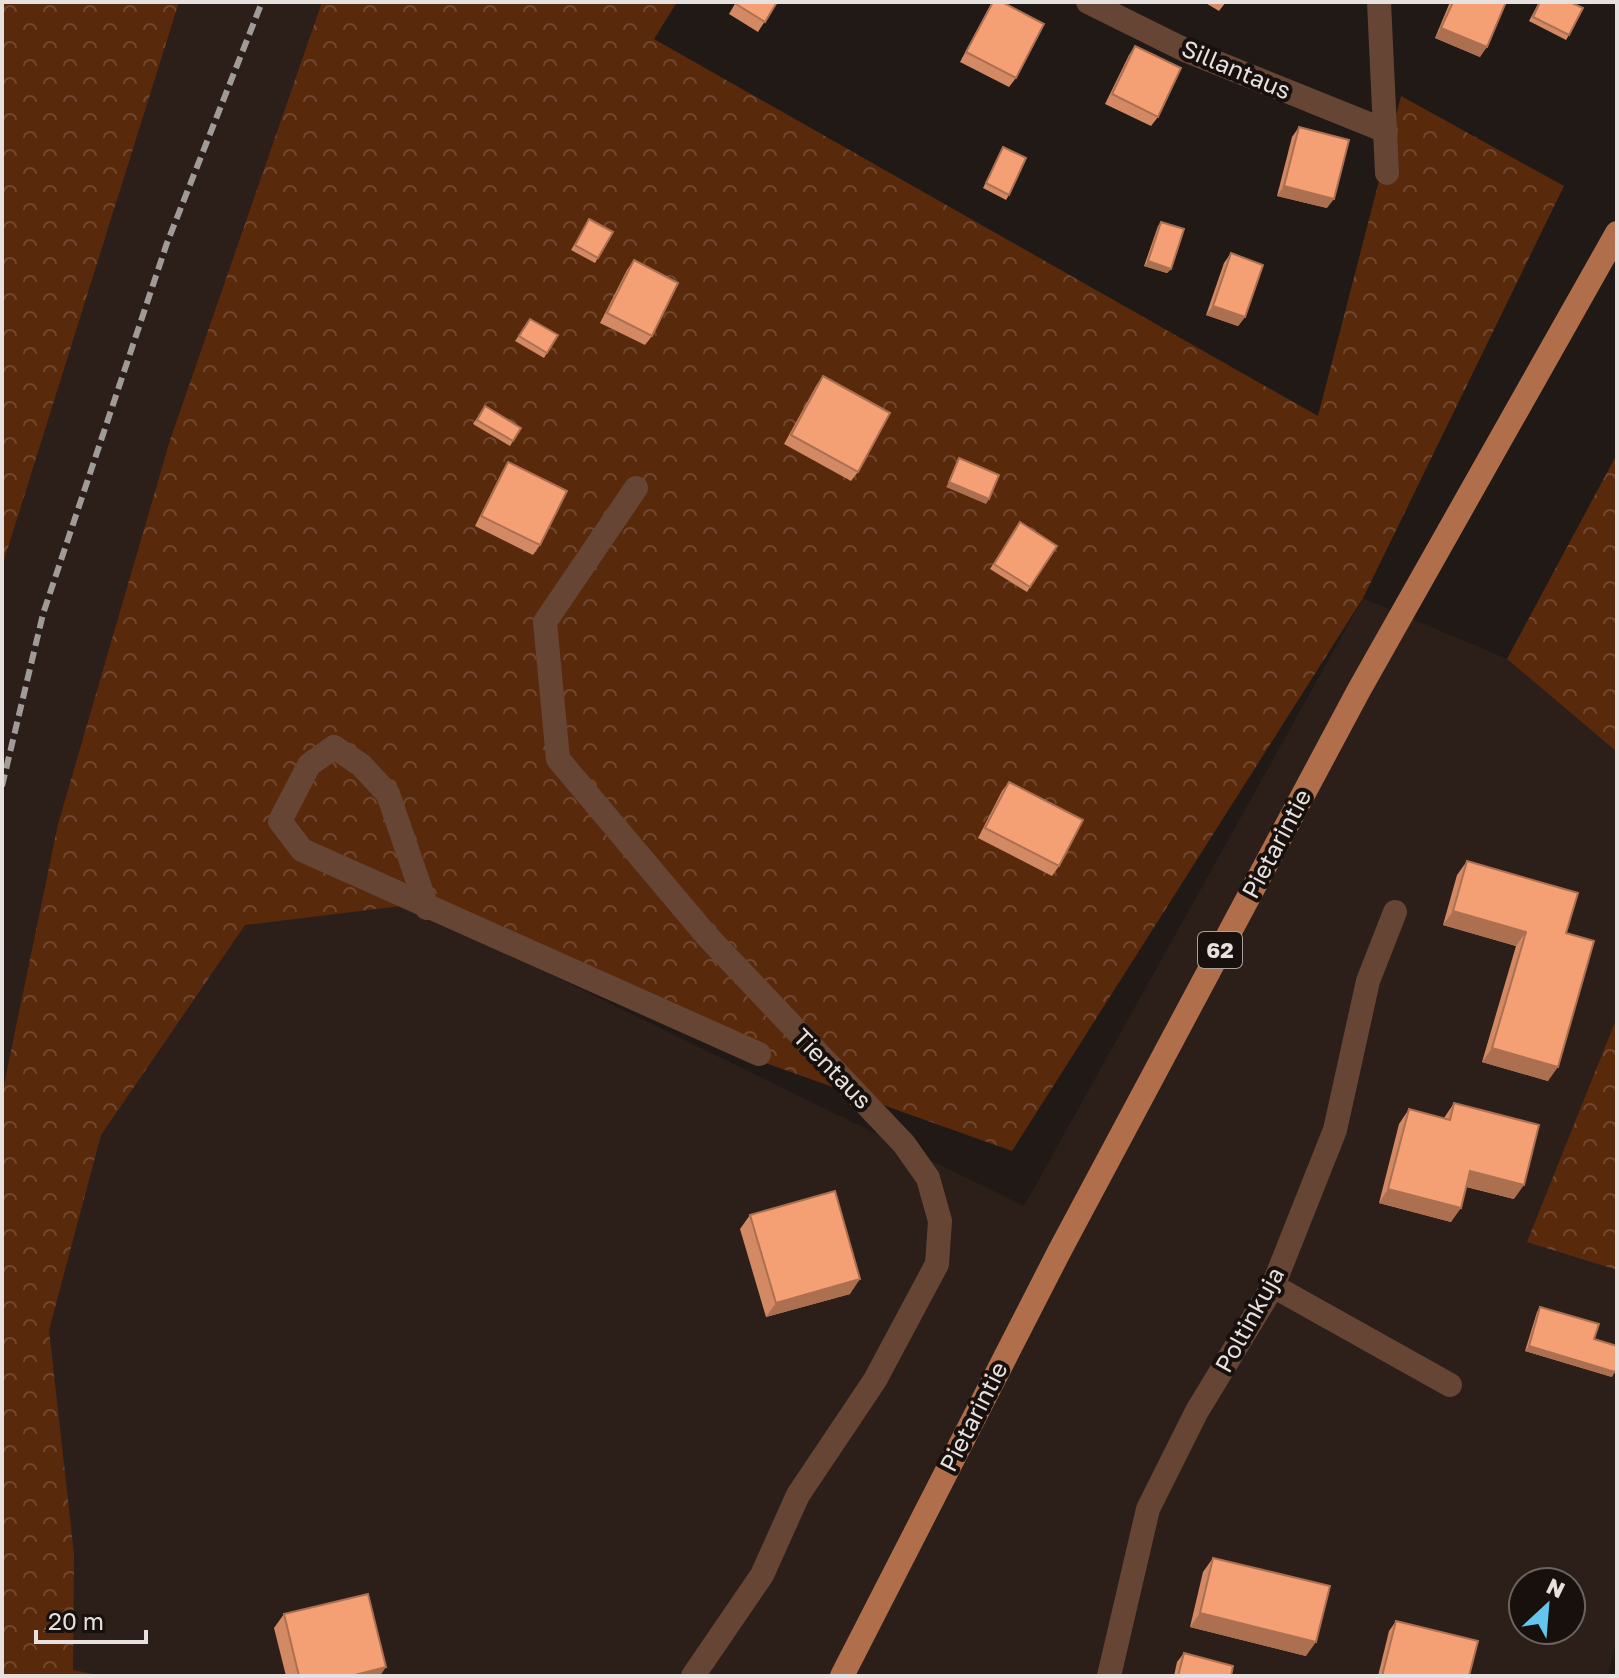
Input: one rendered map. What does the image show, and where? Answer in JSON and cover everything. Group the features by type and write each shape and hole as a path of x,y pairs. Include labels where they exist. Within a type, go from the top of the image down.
{"main road":[{"name":"Pietarintie","path":"842,1676 1059,1252 1359,690 1617,233"}],"street":[{"name":"Sillantaus","path":"1088,2 1185,50 1386,131"},
{"path":"1379,2 1387,173"},
{"name":"Tientaus","path":"636,488 545,622 558,759 707,936 904,1144 928,1178 940,1221 937,1264 875,1380 798,1495 762,1575 693,1676"},
{"path":"427,908 388,794 361,765 334,747 309,765 280,821 302,850 427,908 759,1054"},
{"name":"Poltinkuja","path":"1109,1676 1148,1509 1197,1411 1273,1286 1335,1130 1368,981 1395,912"},
{"path":"1273,1286 1450,1385"}],"shaded area":[{"path":"179,2 322,2 170,440 58,824 2,1094 2,567"},
{"path":"1363,598 1507,659 1617,752 1617,1017 1528,1241 1617,1270 1617,1638 1608,1676 2,1676 2,1311 256,830 1024,1206"}],"green space":[{"path":"2,2 179,2 2,567"},
{"path":"322,2 677,2 654,39 1318,416 1401,96 1564,186 1363,598 1012,1151 740,1054 442,901 245,925 101,1135 49,1330 74,1554 73,1670 104,1676 2,1676 2,1094 58,824 170,440"},
{"path":"1617,454 1617,752 1507,659"},
{"path":"1617,1017 1617,1270 1527,1242"}],"building":[{"path":"737,2 777,2 765,22"},
{"path":"993,2 1002,2 1044,24 1016,78 966,52"},
{"path":"1453,2 1506,2 1487,47 1441,28"},
{"path":"1540,2 1570,2 1583,8 1569,35 1533,17"},
{"path":"1135,46 1181,68 1158,117 1112,94"},
{"path":"1299,127 1349,140 1334,199 1284,186"},
{"path":"1003,147 1026,158 1009,195 986,183"},
{"path":"589,219 613,232 598,258 575,245"},
{"path":"1161,222 1184,229 1171,269 1148,261"},
{"path":"1231,253 1263,265 1245,317 1213,306"},
{"path":"634,260 678,283 652,336 607,313"},
{"path":"530,319 558,335 547,353 519,336"},
{"path":"823,376 890,413 858,472 791,435"},
{"path":"485,406 521,428 513,441 477,420"},
{"path":"959,458 999,475 989,499 949,482"},
{"path":"508,462 567,491 540,545 481,516"},
{"path":"1020,522 1057,546 1030,587 994,564"},
{"path":"1009,782 1083,820 1059,866 985,828"},
{"path":"1467,861 1578,893 1566,933 1594,941 1558,1067 1492,1048 1526,932 1453,911"},
{"path":"1454,1103 1539,1125 1524,1185 1470,1171 1461,1208 1388,1189 1409,1109 1450,1120"},
{"path":"835,1191 860,1279 776,1303 750,1215"},
{"path":"1540,1307 1599,1324 1594,1339 1617,1346 1615,1372 1529,1346"},
{"path":"1213,1558 1330,1586 1316,1642 1200,1613"},
{"path":"368,1594 386,1667 351,1676 299,1676 284,1614"},
{"path":"1396,1621 1478,1641 1469,1676 1382,1676"},
{"path":"1184,1653 1233,1666 1231,1676 1178,1676"}],"railway":[{"path":"2,786 43,614 167,243 262,2"}]}
